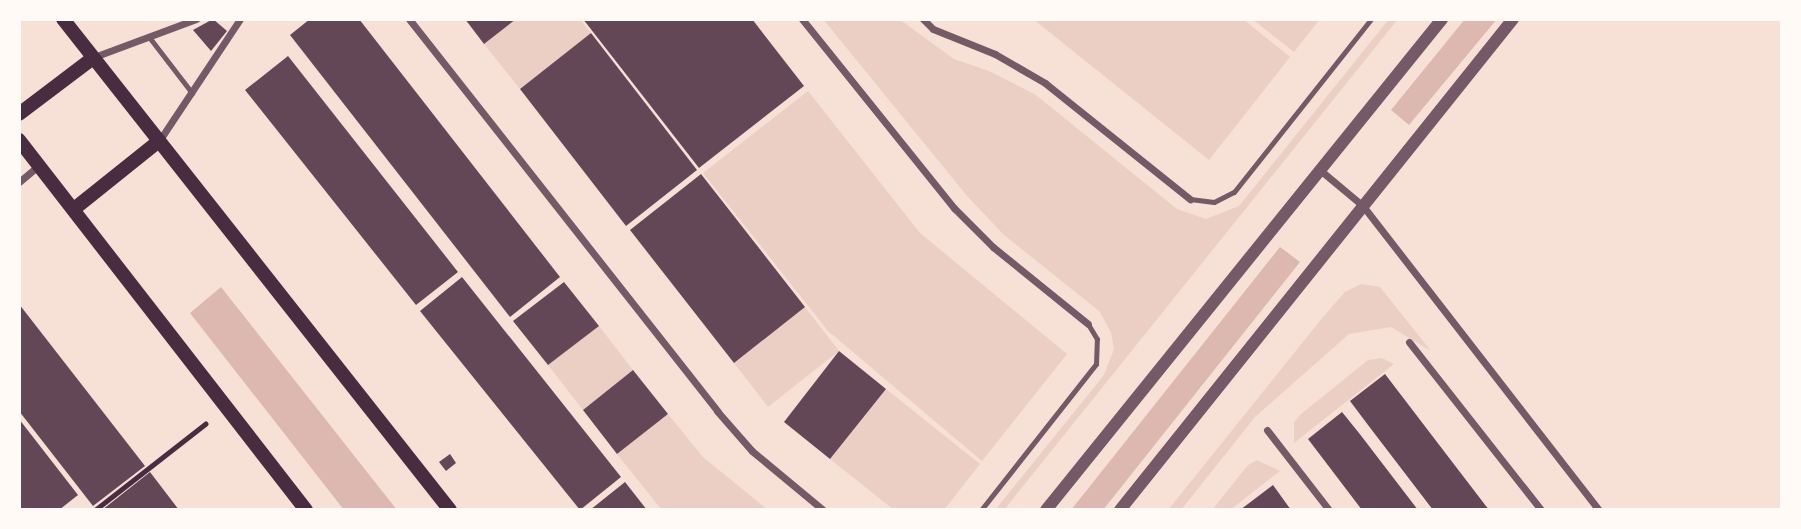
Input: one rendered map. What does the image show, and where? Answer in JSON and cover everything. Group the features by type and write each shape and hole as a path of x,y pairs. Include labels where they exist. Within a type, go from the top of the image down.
{"main road":[{"path":"63,19 450,510"},
{"path":"19,114 93,58"},
{"path":"19,140 306,510"},
{"path":"74,209 159,141"}],"street":[{"path":"93,58 196,19"},
{"path":"159,141 240,19"},
{"path":"409,19 717,411 752,451 823,510"},
{"path":"802,19 954,208 993,247 1088,324"},
{"path":"923,19 933,29 995,54 1045,83 1190,199"},
{"path":"1046,510 1442,19"},
{"path":"1120,510 1513,19"},
{"path":"19,183 40,165"},
{"path":"1320,170 1363,206 1599,510"},
{"path":"1409,342 1541,510"},
{"path":"1266,430 1329,510"}],"lane":[{"path":"1190,199 1214,202 1234,192 1371,19"},
{"path":"149,37 192,93"},
{"path":"981,510 1096,364 1097,339 1088,324"}],"path":[{"path":"95,510 205,424"}],"shaded area":[{"path":"516,19 580,19 591,33 520,89 484,44"},
{"path":"823,19 899,19 954,59 989,71 1036,95 1177,209 1206,219 1239,206 1389,19 1398,19 1004,510 995,510 1104,375 1114,349 1111,332 1099,311 1004,235 967,196"},
{"path":"1033,19 1243,19 1290,57 1209,160"},
{"path":"1252,19 1320,19 1294,52"},
{"path":"1465,19 1497,19 1409,125 1391,110"},
{"path":"808,91 920,233 1067,354 982,461 828,331 703,173"},
{"path":"1280,247 1300,262 1103,510 1071,510"},
{"path":"1361,284 1380,287 1431,351 1391,327 1349,334 1255,417 1181,510 1168,510 1323,317 1345,292"},
{"path":"221,287 397,510 344,510 190,313"},
{"path":"805,307 839,351 768,407 734,363"},
{"path":"599,326 633,370 583,410 548,365"},
{"path":"1382,358 1394,364 1294,443 1294,422 1301,414 1368,360"},
{"path":"886,389 980,464 944,510 894,510 830,459"},
{"path":"668,414 703,457 768,510 661,509 617,454"},
{"path":"1257,460 1280,471 1230,510 1212,510 1248,465"}],"building":[{"path":"213,19 227,31 211,51 193,30"},
{"path":"310,19 359,19 560,277 510,317 290,35"},
{"path":"465,19 516,19 484,44"},
{"path":"583,19 752,19 804,86 699,168"},
{"path":"591,33 697,170 626,226 520,89"},
{"path":"288,56 458,272 416,305 245,90"},
{"path":"701,174 805,307 734,363 630,230"},
{"path":"462,277 621,477 580,510 420,311"},
{"path":"564,282 599,326 548,365 513,321"},
{"path":"19,304 145,466 93,506 19,411"},
{"path":"839,351 886,389 830,459 784,422"},
{"path":"633,370 668,414 617,454 583,410"},
{"path":"1385,374 1489,510 1433,510 1368,425 1350,401"},
{"path":"1342,412 1418,510 1362,510 1308,439"},
{"path":"19,419 78,495 59,510 19,510"},
{"path":"450,454 456,463 446,471 439,462"},
{"path":"150,472 179,510 102,510"},
{"path":"625,482 647,510 590,510"},
{"path":"1273,485 1291,510 1240,510"}]}
